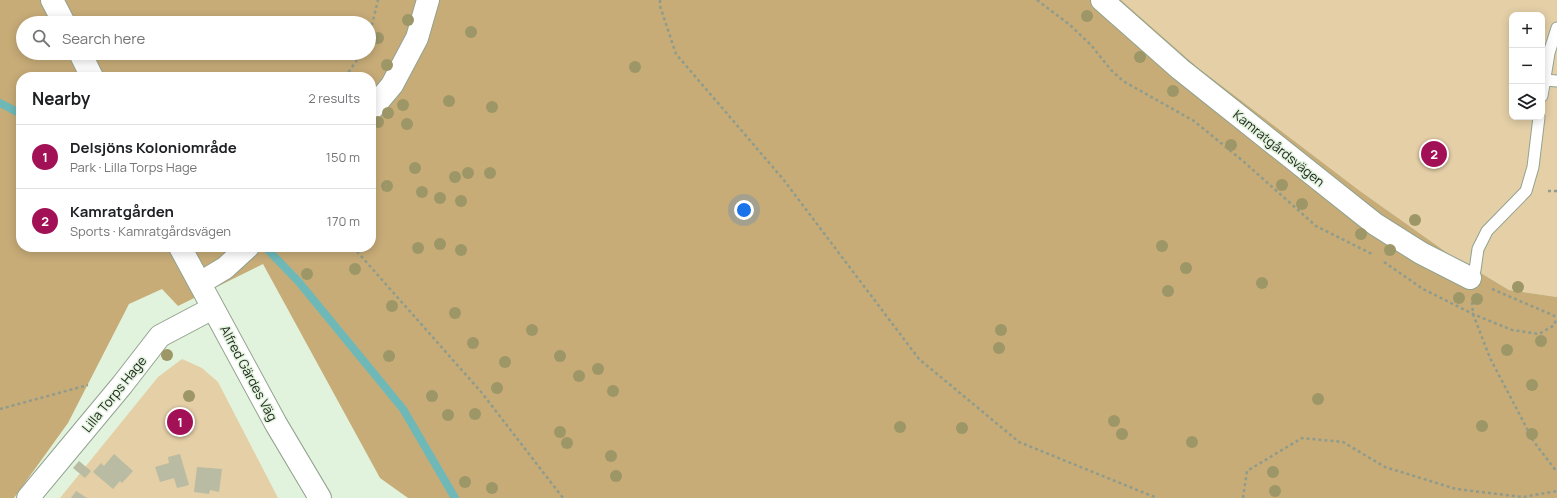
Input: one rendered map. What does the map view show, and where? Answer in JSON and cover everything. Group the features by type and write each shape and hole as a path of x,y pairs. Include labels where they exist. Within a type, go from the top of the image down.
{"street":[{"path":"52,0 60,16"},
{"path":"376,104 392,85 417,38 428,0"},
{"name":"Kamratgårdsvägen","path":"1102,0 1180,69 1375,224 1421,254 1470,278"},
{"path":"84,60 90,72"},
{"name":"Alfred Gärdes Väg","path":"183,252 276,424 320,498"},
{"path":"200,283 225,268 243,252"},
{"name":"Lilla Torps Hage","path":"28,498 122,385 160,336 213,308"}],"lane":[{"path":"1557,28 1549,53 1545,80 1557,81"},
{"path":"1470,278 1475,270 1478,249 1488,231 1526,191 1533,167 1538,120"}],"path":[{"path":"374,16 378,0"},
{"path":"660,0 660,6 676,54 783,179 920,360 1019,442 1157,498"},
{"path":"349,72 357,60"},
{"path":"357,252 482,393 563,498"},
{"path":"1557,317 1470,278 1473,314 1490,358 1534,442 1557,472"},
{"path":"0,409 108,379 122,385"},
{"path":"1243,498 1247,471 1302,438 1343,442 1385,467 1456,489 1523,497 1557,491"}],"shaded area":[{"path":"0,0 1121,0 1197,67 1360,191 1446,252 1509,290 1557,297 1557,498 408,498 380,478 263,264 178,306 162,289 129,304 68,423 14,498 0,498"},
{"path":"1121,0 1557,0 1557,297 1509,290 1446,252 1360,191 1197,67"},
{"path":"182,359 202,368 218,382 278,498 60,498 158,377"}],"building":[{"path":"114,454 133,471 122,483 120,481 113,489 93,472 101,463 104,466"},
{"path":"180,454 189,485 177,488 174,478 160,482 155,467 169,463 168,457"},
{"path":"79,461 91,471 85,478 73,468"},
{"path":"197,467 222,469 219,492 210,490 209,494 194,492"},
{"path":"76,491 87,498 71,498"}],"waterway":[{"path":"0,103 16,111"},
{"path":"270,252 298,281 403,409 455,498"}],"place":[{"name":"Kamratgården","path":"1434,154"},
{"name":"Delsjöns Koloniområde","path":"180,422"}]}
